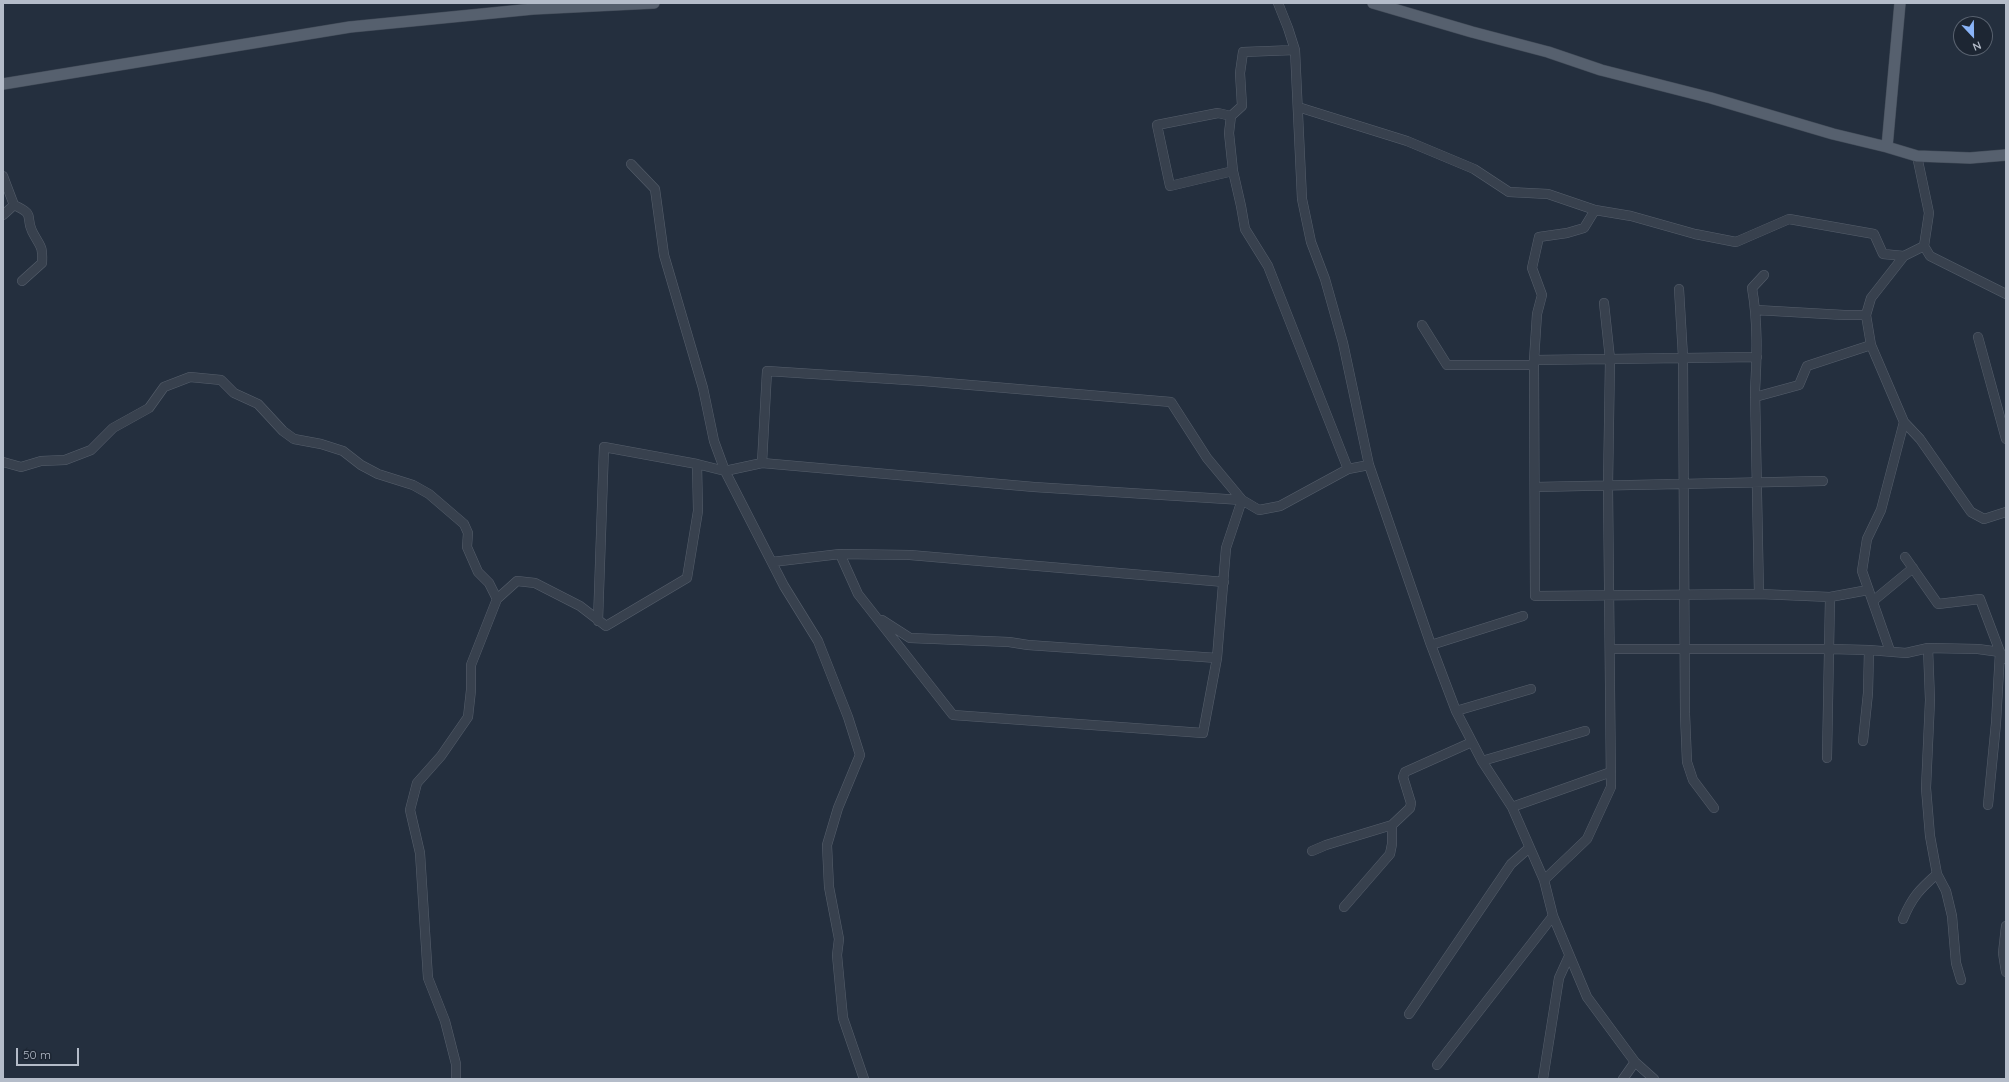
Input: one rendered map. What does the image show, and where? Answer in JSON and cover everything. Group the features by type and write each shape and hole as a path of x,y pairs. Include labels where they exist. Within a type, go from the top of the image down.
{"main road":[{"path":"3,84 270,39 371,25 533,9 654,3"},
{"path":"1373,3 1472,32 1548,52 1601,70 1711,98 1833,134 1887,146 1917,156 1970,158 2006,155"},
{"path":"1887,146 1900,3"}],"street":[{"path":"1278,3 1295,50 1302,199 1311,242 1325,279 1343,343 1369,465 1431,645 1456,711 1482,761 1512,807 1544,880 1553,916 1587,997 1635,1062 1654,1079"},
{"path":"1295,50 1243,52 1240,73 1242,106 1231,116 1229,133 1233,171 1245,229 1268,266 1348,469"},
{"path":"1298,107 1407,141 1474,169 1509,192 1548,194 1595,210 1630,216 1695,234 1736,242 1789,219 1874,234 1883,254 1904,256"},
{"path":"1231,116 1218,113 1157,125 1170,186 1233,171"},
{"path":"1917,156 1929,213 1924,246 1930,256 2006,294"},
{"path":"631,164 655,189 664,254 704,388 714,441 725,471 784,586 818,641 848,717 860,755 838,808 827,844 829,887 839,939 837,955 843,1018 864,1079"},
{"path":"3,176 14,206 24,210 30,217 32,230 43,248 42,263 22,281"},
{"path":"3,215 14,206"},
{"path":"1595,210 1584,228 1567,233 1539,237 1532,268 1542,295 1537,314 1534,363 1535,596 1759,594 1830,597 1868,590"},
{"path":"1924,246 1904,256 1871,298 1866,315 1871,345 1904,422 1920,439 1971,512 1984,519 2006,512"},
{"path":"1759,594 1755,398 1757,357 1756,310 1752,288 1764,275"},
{"path":"1680,289 1683,357 1685,714 1688,762 1693,780 1714,808"},
{"path":"1544,880 1587,839 1611,787 1611,649 1608,486 1610,359 1604,303"},
{"path":"1756,310 1866,315"},
{"path":"1422,325 1447,365 1683,357 1757,357"},
{"path":"1978,337 2006,439"},
{"path":"1755,398 1799,385 1807,366 1871,345"},
{"path":"762,463 767,371 923,381 1171,402 1207,458 1242,500 1259,510 1280,506 1348,469 1369,465"},
{"path":"3,462 21,467 41,461 65,460 90,450 113,428 150,408 164,387 190,377 221,380 234,393 258,404 283,431 294,439 321,444 343,451 361,465 378,474 413,485 429,494 464,524 468,533 467,547 478,572 489,583 497,599"},
{"path":"1890,651 1874,601 1868,590 1862,571 1867,540 1881,510 1904,422"},
{"path":"598,621 604,447 697,464 725,471 762,463 1034,487 1242,500"},
{"path":"456,1079 456,1064 445,1021 428,978 420,852 410,810 417,783 442,756 468,717 472,690 471,665 497,599 517,581 535,584 580,606 606,626 687,578 698,511 697,464"},
{"path":"1535,487 1823,481"},
{"path":"840,554 858,594 953,715 1203,733 1217,658 1226,548 1242,500"},
{"path":"772,562 840,554 910,555 1224,582"},
{"path":"1905,557 1938,604 1980,600 2003,655 1988,805"},
{"path":"1874,601 1913,568"},
{"path":"1827,758 1830,597"},
{"path":"876,616 910,638 1009,642 1028,645 1217,658"},
{"path":"1431,645 1523,616"},
{"path":"1611,649 1685,647 1830,649 1890,651 1906,654 1928,648 1978,649 2003,655"},
{"path":"1928,648 1930,700 1926,788 1930,836 1938,874 1946,891 1952,916 1956,963 1961,980"},
{"path":"1863,742 1868,693 1869,650"},
{"path":"1456,711 1531,689"},
{"path":"1482,761 1585,731"},
{"path":"1312,851 1326,844 1392,825 1410,808 1411,803 1403,777 1405,772 1472,742"},
{"path":"1512,807 1611,772"},
{"path":"1344,907 1390,854 1392,844 1392,825"},
{"path":"1409,1014 1511,864 1529,848"},
{"path":"1903,919 1910,902 1923,887 1938,874"},
{"path":"1437,1065 1553,916"},
{"path":"2006,926 2003,953 2006,972"},
{"path":"1544,1079 1559,978 1569,956"},
{"path":"1622,1079 1635,1062"}]}
